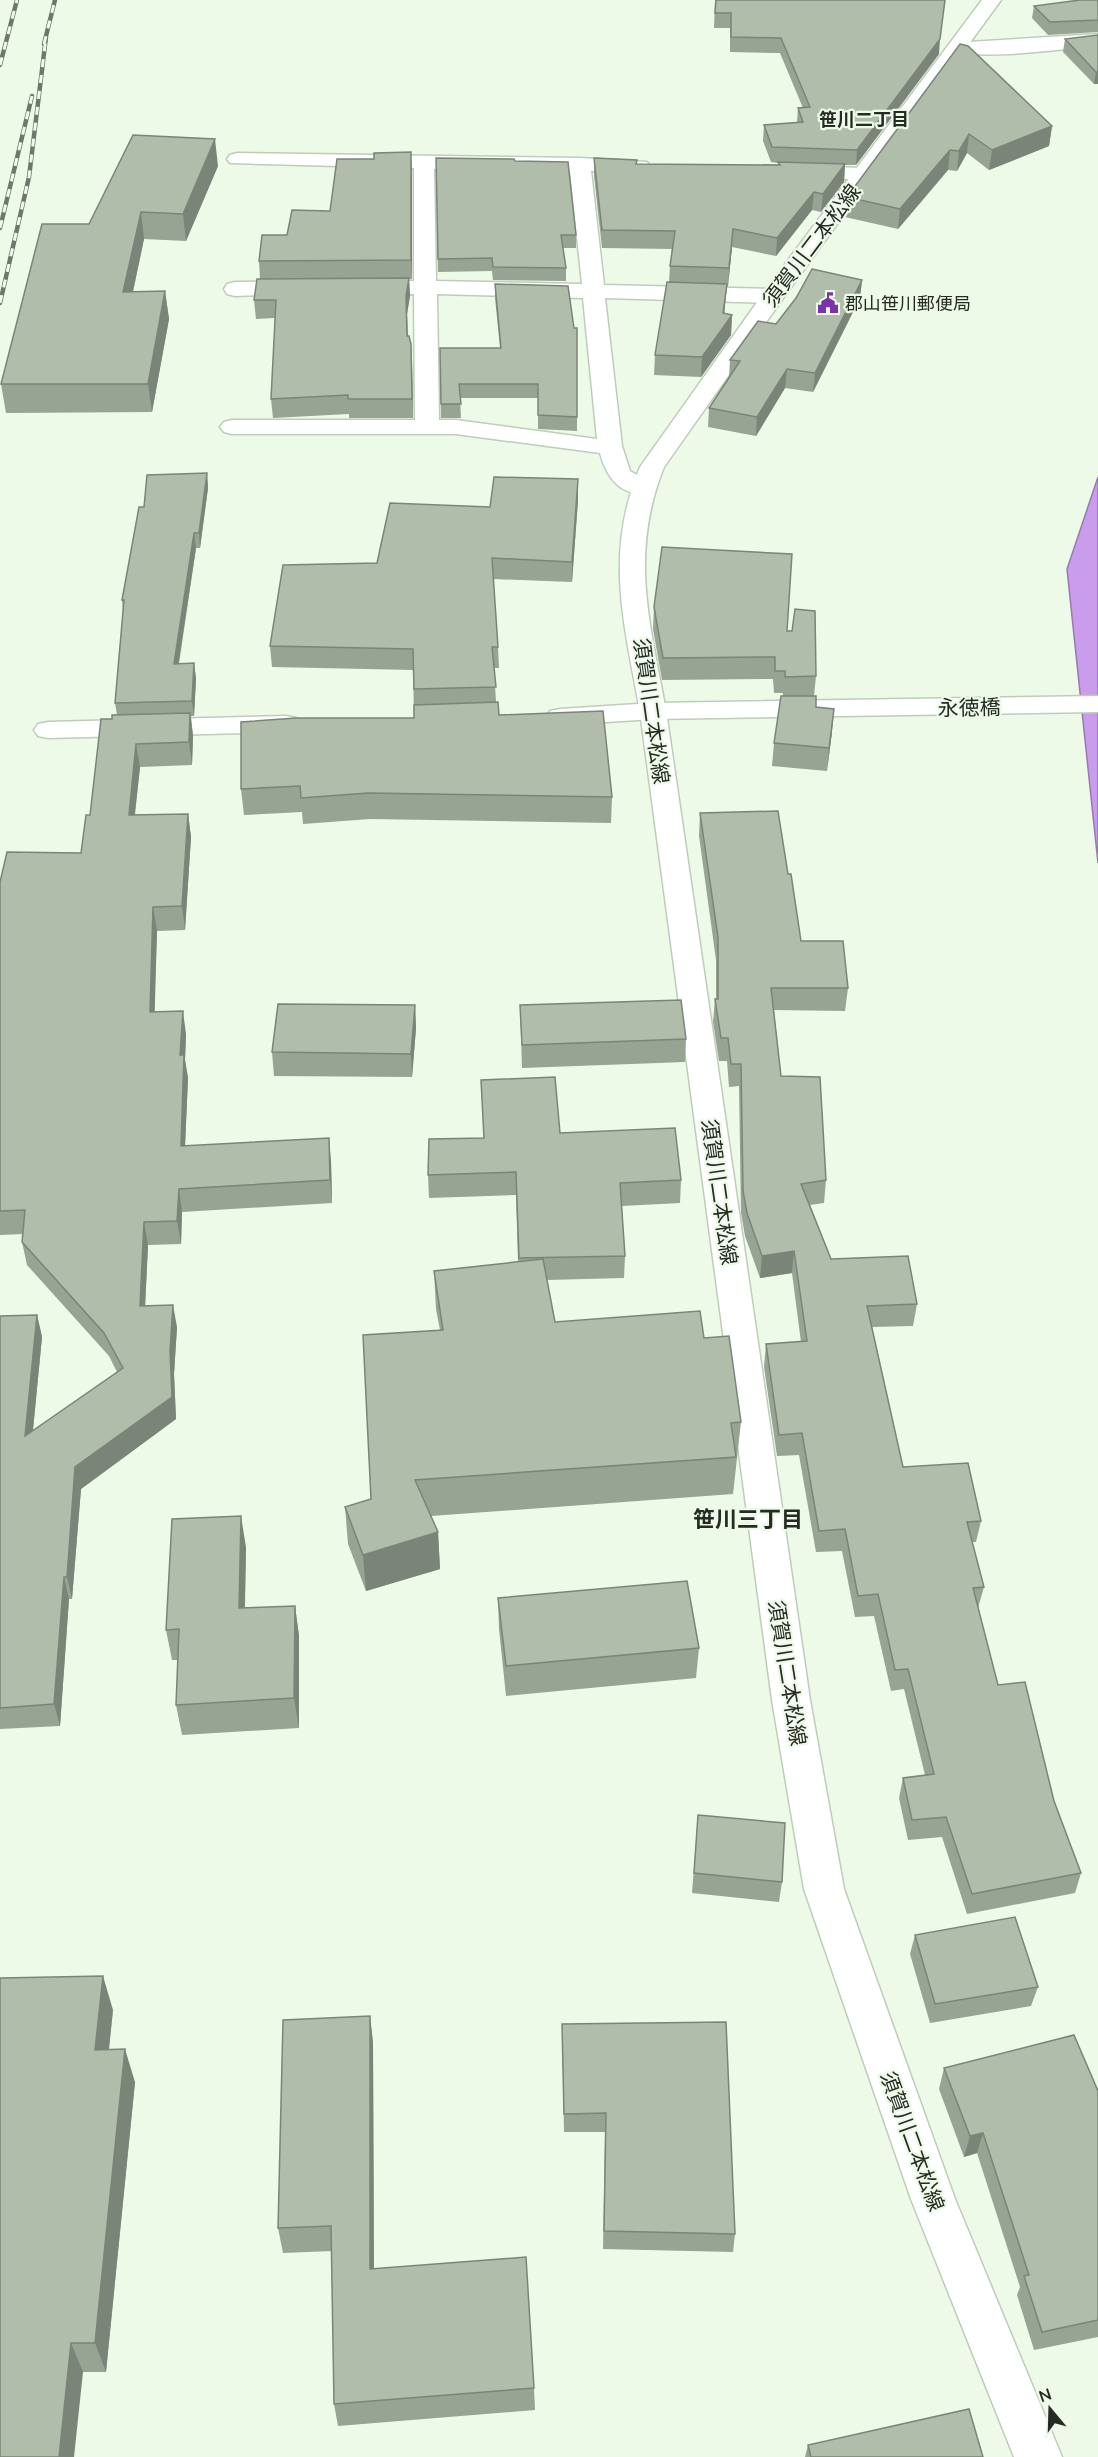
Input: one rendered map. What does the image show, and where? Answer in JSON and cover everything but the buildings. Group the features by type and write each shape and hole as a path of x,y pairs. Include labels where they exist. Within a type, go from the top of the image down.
{"street":[{"name":"須賀川二本松線","path":"992,0 772,296 652,467 641,487 634,514 631,576 653,711 791,1700 824,1889 933,2199 1038,2457"},
{"path":"958,47 994,48 1098,40"},
{"path":"237,159 658,166"},
{"path":"424,162 427,427"},
{"path":"580,164 610,446 617,474 622,480 641,487"},
{"path":"783,171 864,174"},
{"path":"341,288 424,287 772,296"},
{"path":"235,289 318,288"},
{"path":"232,427 456,427 610,446"},
{"name":"永徳橋","path":"536,717 653,711 840,710 1098,704"},
{"path":"48,730 310,723"}],"shaded area":[{"path":"1098,477 1098,863 1067,569"}],"railway":[{"path":"0,65 17,0"},
{"path":"44,44 55,0"},
{"path":"0,303 29,177 46,37"},
{"path":"0,228 32,96"}],"place":[{"name":"郡山笹川郵便局","path":"828,303"}],"district":[{"name":"笹川二丁目","path":"864,119"},
{"name":"笹川三丁目","path":"748,1519"}]}
